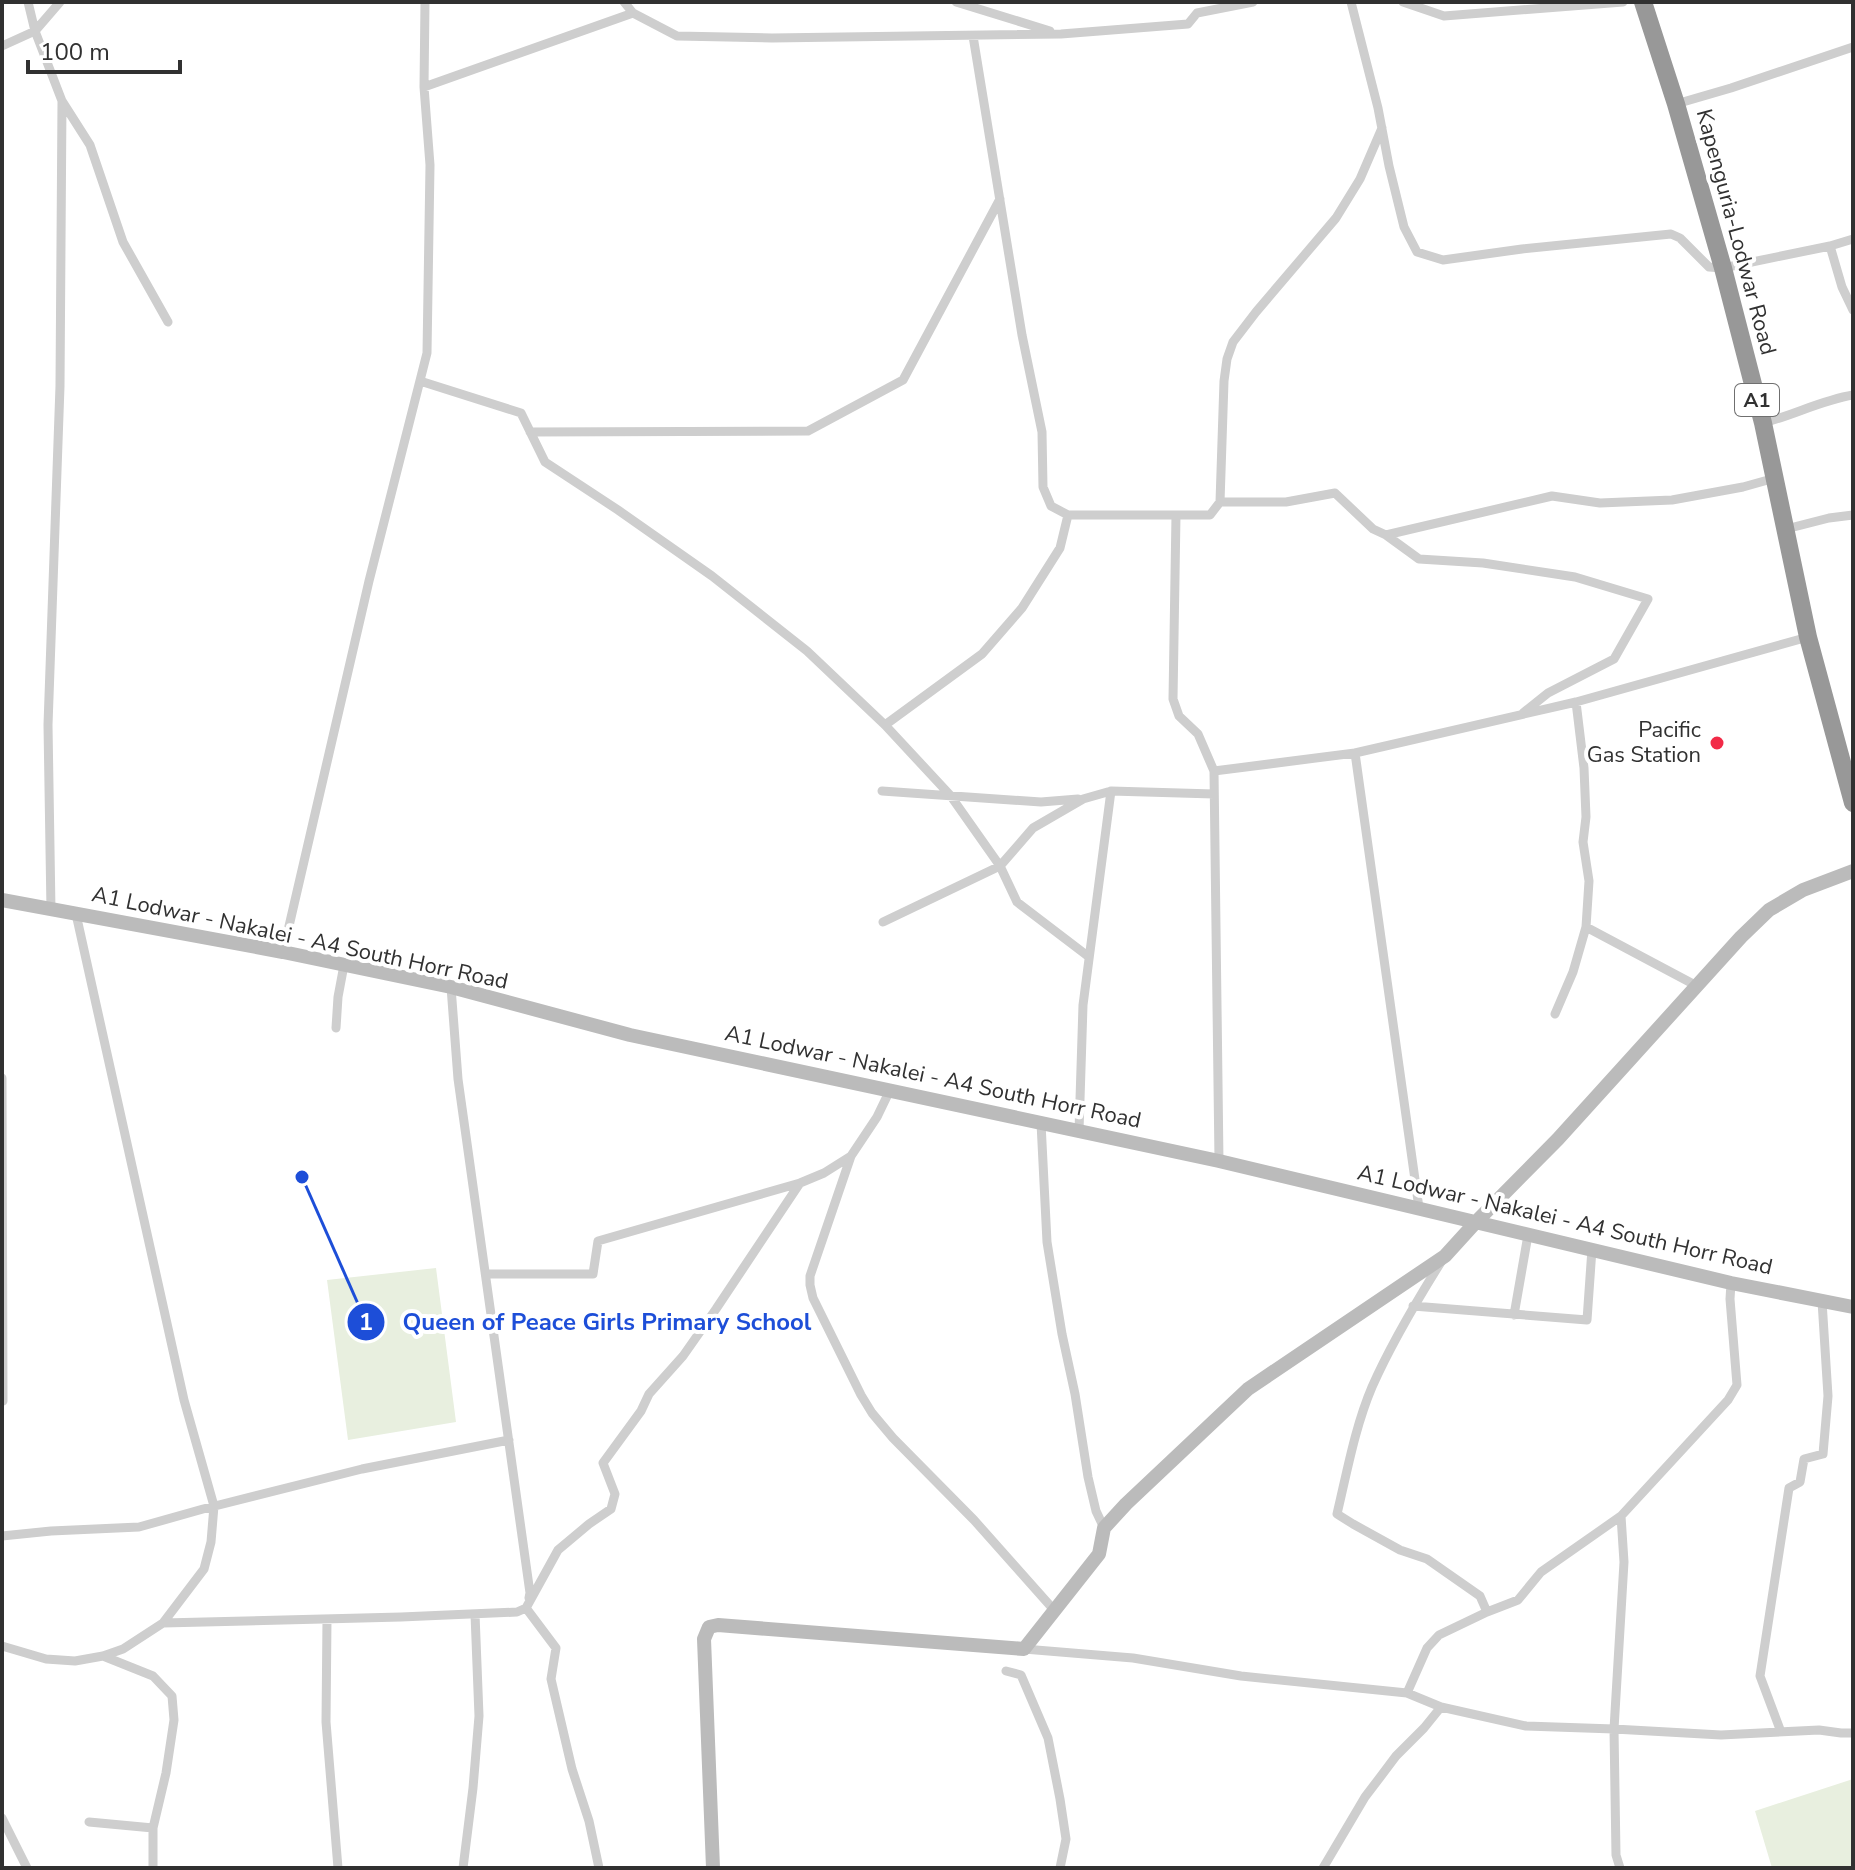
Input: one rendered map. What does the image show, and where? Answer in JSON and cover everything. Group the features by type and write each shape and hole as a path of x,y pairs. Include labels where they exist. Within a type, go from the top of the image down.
{"highway":[{"name":"Kapenguria-Lodwar Road","path":"1643,2 1723,268 1763,423 1808,637 1853,803"}],"main road":[{"path":"713,1868 704,1639 709,1627 776,1629 1024,1649 1099,1554 1104,1528 1248,1389 1445,1256 1558,1139 1769,910 1803,890 1853,871"},
{"name":"A1 Lodwar - Nakalei - A4 South Horr Road","path":"2,900 283,952 451,987 630,1035 1219,1161 1731,1283 1853,1307"}],"street":[{"path":"28,2 35,31 62,101 90,145 123,242 168,322"},
{"path":"2,46 35,31 60,2"},
{"path":"283,952 427,353 430,180 424,87 425,2"},
{"path":"624,2 633,13 677,36 772,38 1061,34 1188,24 1197,13 1253,2"},
{"path":"956,2 1061,34"},
{"path":"1351,2 1404,227 1417,252 1443,260 1671,234 1680,238 1709,267 1723,268 1853,239"},
{"path":"1403,2 1444,16 1623,2"},
{"path":"424,87 633,13"},
{"path":"973,36 1022,335 1042,432 1043,487 1051,506 1068,515 1210,515 1220,502 1224,381 1233,342 1336,218 1360,179 1382,128"},
{"path":"1676,104 1853,47"},
{"path":"51,910 48,725 60,386 62,101"},
{"path":"530,432 808,431 903,380 1000,199"},
{"path":"1830,246 1842,287 1853,310"},
{"path":"420,381 521,413 545,462 712,576 807,651 885,725 950,795 1000,866 1017,902 1089,957"},
{"path":"1763,423 1853,395"},
{"path":"1386,535 1552,496 1600,503 1672,500 1775,478"},
{"path":"1220,502 1286,502 1335,493 1373,529 1419,559 1483,563 1575,577 1648,599 1614,659 1548,693 1519,715"},
{"path":"885,725 982,654 1022,608 1060,548 1068,515"},
{"path":"1176,515 1173,699 1179,716 1198,734 1214,771 1219,1161"},
{"path":"1786,529 1853,515"},
{"path":"1214,771 1355,753 1576,702 1808,637"},
{"path":"1555,1014 1573,972 1586,927 1589,881 1583,842 1586,817 1584,768 1576,702"},
{"path":"1355,753 1419,1208"},
{"path":"882,791 1041,802 1083,799 1111,791 1214,794"},
{"path":"1079,1131 1083,1005 1111,791"},
{"path":"883,922 1000,866 1033,828 1083,799"},
{"path":"2,1646 46,1659 75,1661 123,1649 163,1623 204,1569 211,1542 214,1506 184,1400 76,914"},
{"path":"1586,927 1697,986"},
{"path":"336,1028 344,965"},
{"path":"451,987 458,1079 530,1593 527,1605 556,1648 551,1679 599,1868"},
{"path":"2,1078 2,1401"},
{"path":"890,1090 877,1117 851,1156 810,1276 813,1298 872,1413 1054,1610"},
{"path":"1041,1123 1047,1242 1088,1477 1096,1511 1104,1528"},
{"path":"486,1274 593,1274 598,1241 800,1183 851,1156"},
{"path":"163,1623 517,1612 527,1605 558,1550 611,1509 615,1494 603,1463 641,1411 649,1394 683,1356 800,1183"},
{"path":"1514,1315 1528,1235"},
{"path":"1413,1306 1587,1320 1592,1249"},
{"path":"1445,1256 1413,1306 1371,1389 1352,1449 1337,1514 1400,1550 1427,1559 1480,1596 1487,1612"},
{"path":"1407,1693 1427,1648 1439,1635 1518,1600 1541,1572 1621,1516 1728,1400 1737,1385 1731,1283"},
{"path":"1781,1732 1760,1676 1789,1488 1800,1482 1804,1459 1823,1454 1828,1396 1822,1301"},
{"path":"2,1536 139,1527 362,1469 509,1440"},
{"path":"1620,1868 1616,1855 1614,1729 1624,1562 1621,1516"},
{"path":"463,1868 479,1716 475,1614"},
{"path":"327,1619 326,1722 338,1868"},
{"path":"1024,1649 1133,1658 1241,1676 1407,1693 1441,1707 1526,1726 1721,1735 1819,1730 1853,1733"},
{"path":"103,1656 153,1676 172,1696 174,1720 153,1828 153,1868"},
{"path":"1006,1671 1021,1675 1048,1738 1066,1839 1060,1868"},
{"path":"1323,1868 1365,1797 1388,1766 1441,1707"},
{"path":"2,1818 27,1868"},
{"path":"89,1822 153,1828"}],"green space":[{"path":"436,1268 456,1422 348,1440 327,1280"},
{"path":"1853,1779 1853,1868 1772,1868 1755,1811"}],"place":[{"name":"Pacific Gas Station","path":"1717,743"},
{"name":"Queen of Peace Girls Primary School","path":"302,1177"}]}
